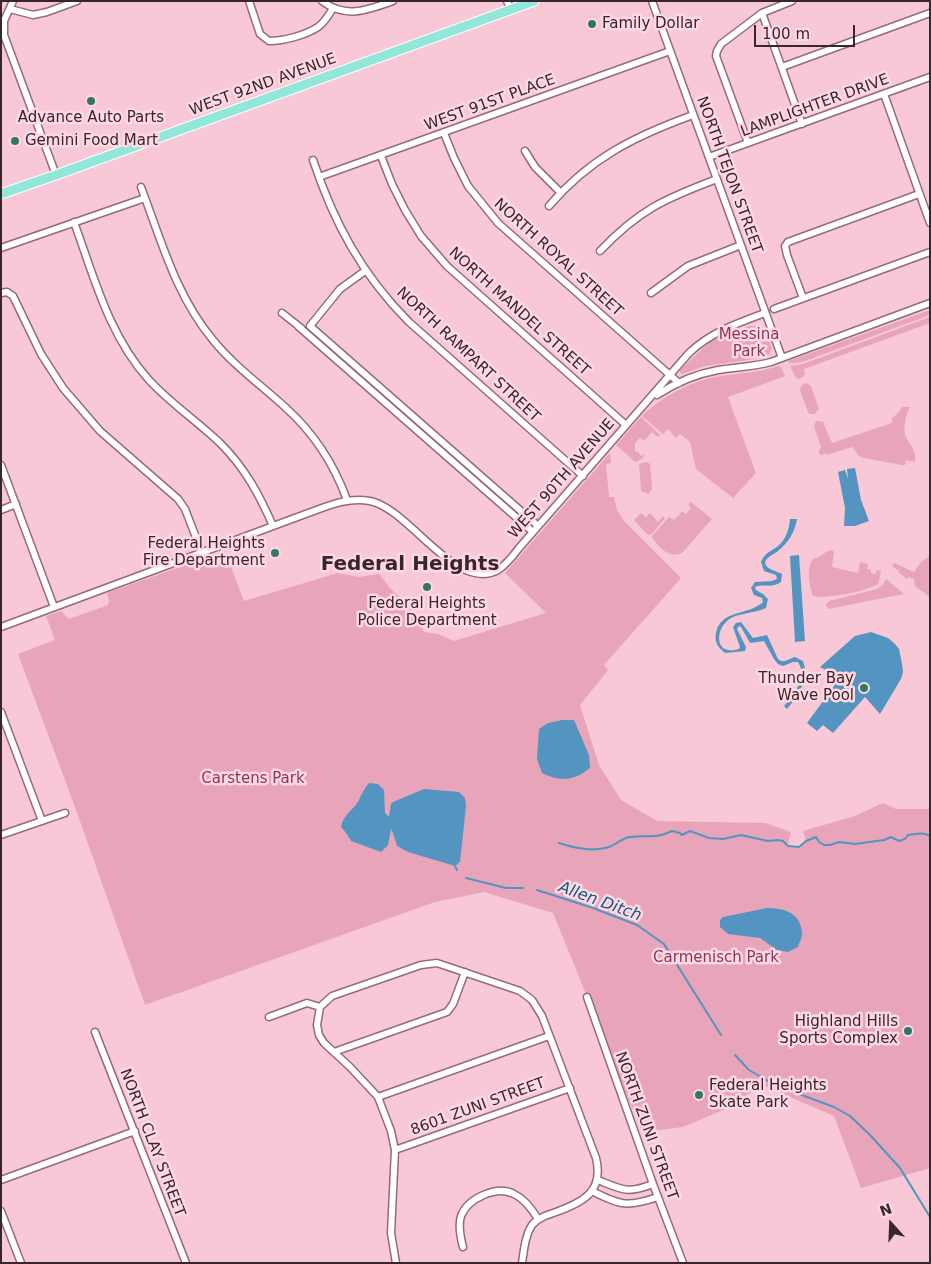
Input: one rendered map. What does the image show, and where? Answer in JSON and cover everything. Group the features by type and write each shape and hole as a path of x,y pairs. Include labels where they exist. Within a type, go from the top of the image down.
{"main road":[{"name":"WEST 92ND AVENUE","path":"1,194 509,6 534,1"}],"street":[{"path":"13,1 4,21 3,35 56,175"},
{"path":"10,9 33,15 77,1"},
{"path":"249,1 260,34 269,41 310,31 325,20 333,8"},
{"path":"322,1 333,8 348,12 360,12 379,4 393,1"},
{"name":"NORTH TEJON STREET","path":"652,1 782,358"},
{"path":"748,143 716,52 721,44 762,13 792,1"},
{"path":"762,13 802,124"},
{"path":"782,67 930,13"},
{"name":"WEST 91ST PLACE","path":"319,177 670,50"},
{"name":"LAMPLIGHTER DRIVE","path":"709,158 930,77"},
{"path":"884,94 930,223"},
{"path":"549,206 560,192 586,169 611,151 639,136 693,115"},
{"name":"NORTH ROYAL STREET","path":"444,133 468,186 498,223 679,383"},
{"path":"525,151 535,167 560,192"},
{"name":"NORTH MANDEL STREET","path":"381,156 405,210 422,236 447,266 626,425"},
{"name":"NORTH RAMPART STREET","path":"313,160 339,227 365,271 386,298 410,322 582,476"},
{"path":"600,252 624,227 651,207 674,195 717,180"},
{"path":"140,187 172,273 186,302 198,321 230,359 284,406 310,433 332,465 347,500"},
{"path":"803,298 786,249 788,242 919,194"},
{"path":"1,248 145,198"},
{"path":"74,222 104,304 123,344 149,380 220,443 238,464 261,497 273,526"},
{"path":"651,294 688,266 741,245"},
{"path":"774,309 930,252"},
{"path":"298,326 304,328 310,326 340,289 365,271"},
{"path":"1,293 7,292 13,296 41,354 63,388 84,414 100,431 181,502 202,553"},
{"name":"WEST 90TH AVENUE","path":"648,402 679,383 709,372 762,364 782,358 930,303"},
{"path":"282,313 533,532"},
{"name":"WEST 90TH AVENUE","path":"1,627 347,500 372,501 390,509 454,564 465,571 477,574 489,573 499,569 648,402 689,353 711,336 766,313"},
{"path":"310,326 538,526"},
{"path":"373,392 378,386"},
{"path":"437,448 442,442"},
{"path":"1,465 54,608"},
{"path":"1,510 16,504"},
{"path":"1,712 42,821"},
{"path":"1,835 65,813"},
{"name":"8601 ZUNI STREET","path":"396,1263 391,1233 395,1150 388,1122 378,1097 324,1043 317,1029 320,1007 332,996 421,965 436,963 512,988 528,996 538,1009 570,1088 596,1158 598,1180"},
{"path":"334,1052 447,1012 453,1004 466,972"},
{"name":"NORTH ZUNI STREET","path":"587,997 683,1263"},
{"path":"269,1017 307,1003 320,1007"},
{"name":"NORTH CLAY STREET","path":"95,1032 186,1263"},
{"path":"378,1097 549,1036"},
{"name":"8601 ZUNI STREET","path":"395,1150 570,1088"},
{"path":"1,1180 135,1131"},
{"path":"522,1263 528,1234 538,1219 579,1202 592,1191 598,1180 628,1191 638,1190 653,1184"},
{"path":"463,1247 459,1231 462,1215 465,1209 484,1195 500,1191 514,1194 525,1202 538,1219"},
{"path":"592,1191 623,1204 637,1204 658,1197"},
{"path":"1,1210 21,1263"}],"green space":[{"path":"930,310 930,315 805,361 789,363 788,361"},
{"path":"930,317 930,323 804,369 805,374 798,379 790,366 803,364"},
{"name":"Messina Park","path":"749,326 762,329 772,348 769,355 749,360 705,366 682,374 680,373 680,370 710,342"},
{"path":"781,367 785,376 728,397 756,473 733,498 696,469 690,442 680,434 676,438 668,429 663,434 642,416 668,396 688,386 710,378"},
{"path":"806,383 811,386 819,409 815,414 808,412 800,390 801,386"},
{"path":"902,407 910,407 905,421 904,432 914,451 915,462 906,460 905,465 902,465 864,458 859,456 852,447 827,455 826,453 820,455 821,447 814,426 816,421 823,422 832,443 892,423 892,418"},
{"path":"641,417 660,435 658,437 652,432 644,441 640,438 635,443 635,452 637,451 641,456 645,454 643,458 635,462 616,445"},
{"path":"610,453 611,463 606,464 609,497 614,497 617,510 624,521 681,578 604,665 608,670 580,705 599,765 621,800 657,821 765,823 791,832 788,845 799,847 806,841 803,831 855,816 883,803 896,809 930,809 930,1168 861,1188 834,1116 760,1084 735,1105 683,1127 642,1132 553,913 484,892 435,902 145,1005 75,807 18,654 55,640 46,616 61,611 69,619 108,605 107,593 225,551 244,601 338,573 359,577 379,574 390,588 415,612 424,632 438,634 454,641 546,613 505,573"},
{"path":"647,462 650,464 652,489 648,494 641,491 639,464"},
{"path":"691,502 712,519 682,553 669,554 652,538 653,535 669,517 674,520 680,516 679,514 682,511 686,514 691,508 688,505"},
{"path":"641,513 646,517 650,513 658,522 663,516 665,518 652,534 648,535 634,520"},
{"path":"832,550 834,552 832,567 858,573 860,562 868,564 867,569 871,570 871,573 876,574 877,569 881,572 878,584 864,590 846,594 828,597 813,596 809,577 811,562 813,559"},
{"path":"930,556 930,597 915,586 914,579 909,577 907,579 898,572 900,569 897,570 892,566 894,563 914,572 921,562"},
{"path":"886,579 904,594 828,609 826,605 829,601 877,589 883,585"}],"water":[{"path":"855,468 861,500 869,521 855,526 844,526 845,508 838,472 845,470 848,479 847,469"},
{"path":"790,519 797,519 795,528 788,541 765,562 769,568 782,574 781,582 774,585 755,587 756,590 768,599 766,608 731,618 725,623 719,634 721,645 725,649 739,649 733,627 736,623 741,622 753,638 767,635 778,659 784,661 795,657 803,661 805,674 802,687 787,709 784,706 801,680 801,668 798,662 783,666 778,664 764,641 750,643 739,626 737,629 746,647 745,651 725,653 718,645 716,633 719,625 729,616 750,609 763,602 762,598 754,595 751,588 755,582 777,579 776,575 764,571 761,562 765,555 783,541"},
{"path":"799,555 805,641 795,642 790,556"},
{"name":"Thunder Bay Wave Pool","path":"871,632 888,638 899,649 903,672 901,679 880,714 865,697 833,733 823,725 817,731 807,723 840,678 820,667 855,636"},
{"path":"574,720 589,755 590,768 578,776 567,779 555,778 542,773 537,759 539,729 548,723"},
{"path":"369,783 378,784 384,790 385,813 389,817 393,802 424,789 459,792 465,798 466,806 460,862 455,866 408,852 397,846 391,829 388,845 381,852 351,841 341,827 342,822 357,804"},
{"path":"767,908 785,910 798,920 801,925 802,934 798,947 788,952 777,950 760,938 728,934 720,927 720,920 723,917"}],"waterway":[{"path":"559,843 577,848 597,849 609,847 627,838 656,836 672,831 682,835 690,831 709,838 723,839 741,835 768,841 783,841 788,846 799,847 806,841 816,837 824,845 830,845 839,842 855,844 884,840 891,837 899,841 905,839 908,835 917,834 930,836"},
{"name":"Allen Ditch","path":"455,866 457,870"},
{"name":"Allen Ditch","path":"466,878 506,888 523,888"},
{"name":"Allen Ditch","path":"537,890 593,908 637,925 664,944 721,1035"},
{"name":"Allen Ditch","path":"735,1055 749,1070 775,1085 834,1107 850,1116 900,1168 930,1217"}],"place":[{"name":"Family Dollar","path":"592,24"},
{"name":"Advance Auto Parts","path":"91,101"},
{"name":"Gemini Food Mart","path":"15,141"},
{"name":"Federal Heights Fire Department","path":"275,553"},
{"name":"Federal Heights Police Department","path":"427,587"},
{"name":"Thunder Bay Wave Pool","path":"864,688"},
{"name":"Highland Hills Sports Complex","path":"908,1031"},
{"name":"Federal Heights Skate Park","path":"699,1095"}],"district":[{"name":"Federal Heights","path":"410,565"}],"park label":[{"name":"Carstens Park","path":"253,779"},
{"name":"Carmenisch Park","path":"716,958"}]}
